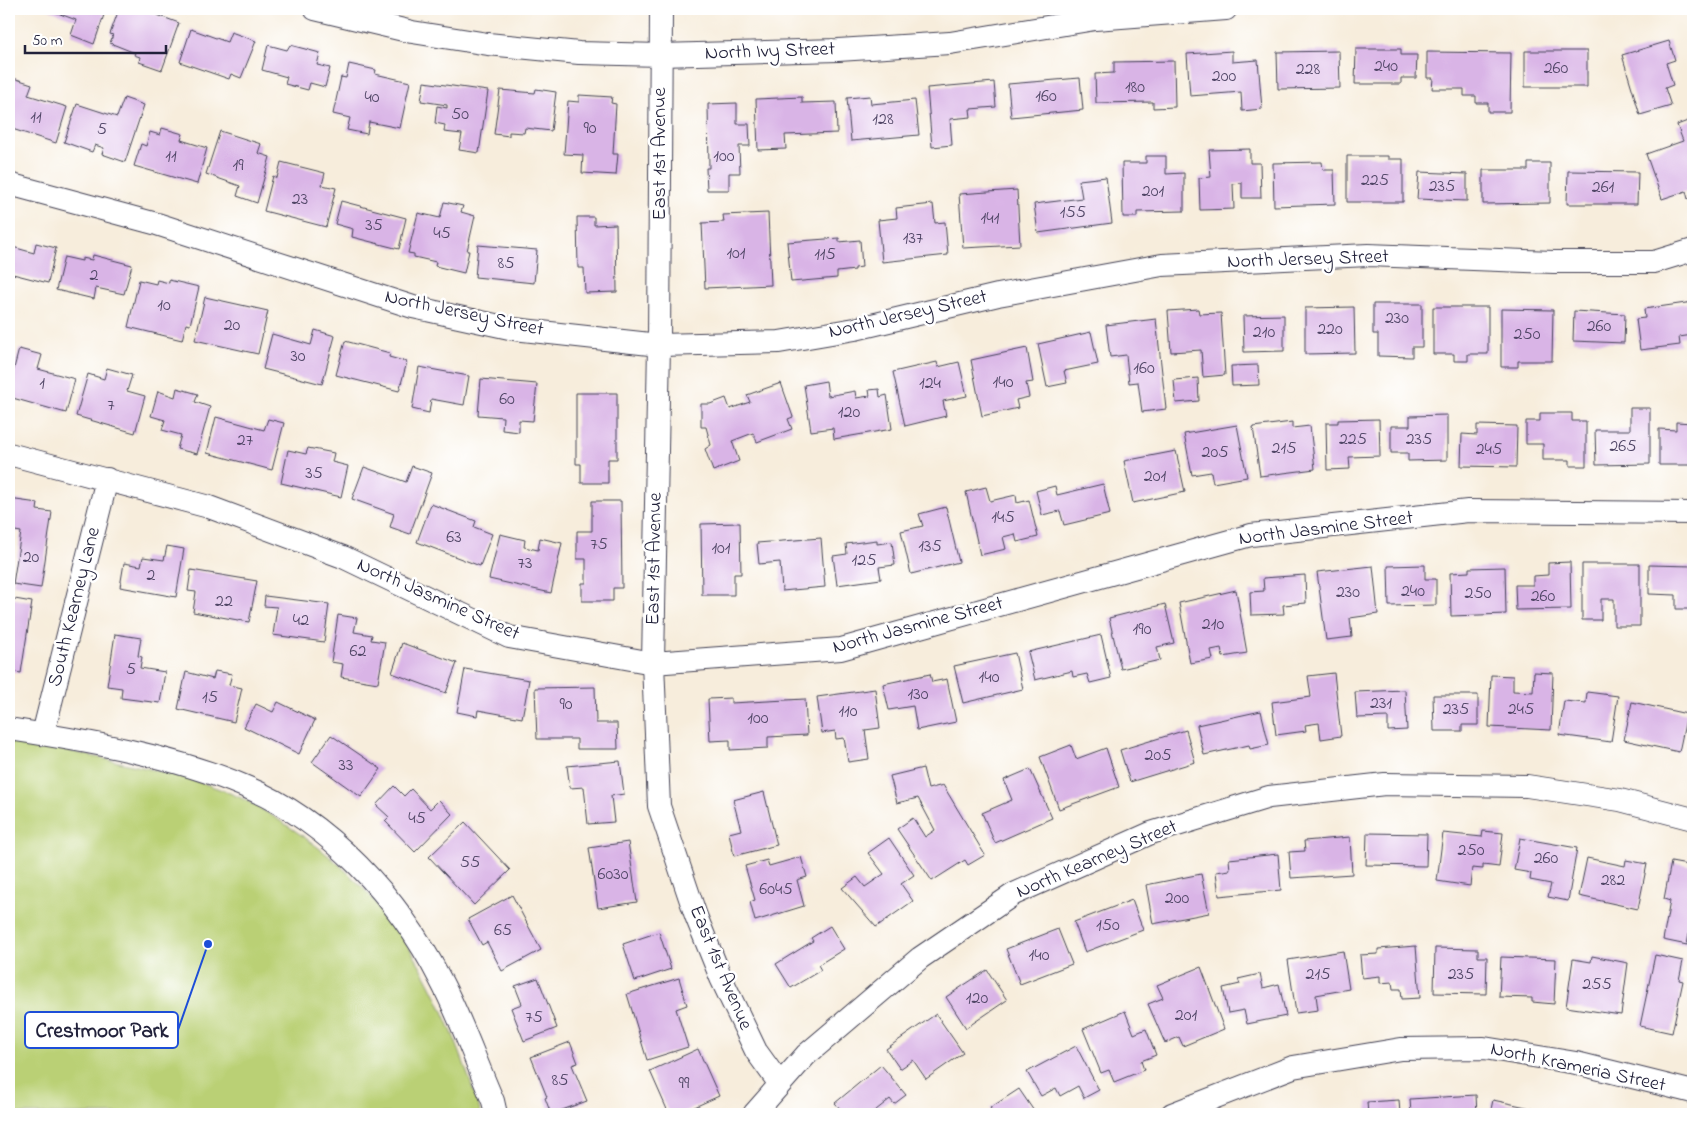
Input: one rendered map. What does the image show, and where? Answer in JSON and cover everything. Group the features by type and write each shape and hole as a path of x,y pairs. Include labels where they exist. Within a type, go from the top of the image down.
{"street":[{"name":"North Ivy Street","path":"315,9 402,30 488,44 579,53 661,55 838,50 950,43 1096,19 1226,9"},
{"name":"East 1st Avenue","path":"661,9 659,345 653,663 659,806 696,916 721,978 756,1051 779,1083"},
{"name":"North Jersey Street","path":"9,184 135,218 413,307 514,329 659,345 779,342 855,329 998,295 1162,265 1368,256 1554,262 1654,262 1693,250"},
{"name":"North Jasmine Street","path":"9,454 209,507 343,557 509,637 653,663 841,650 1251,536 1468,511 1693,512"},
{"name":"South Kearney Lane","path":"44,734 107,479"},
{"path":"9,729 44,734 129,752 196,769 245,786 291,810 337,846 375,883 407,923 440,979 496,1114"},
{"name":"North Kearney Street","path":"754,1114 779,1083 806,1055 920,958 1014,894 1151,833 1269,797 1385,784 1527,786 1620,800 1693,819"},
{"name":"North Krameria Street","path":"1172,1114 1293,1067 1401,1049 1484,1048 1576,1063 1693,1092"}],"green space":[{"path":"9,740 156,770 223,790 246,801 294,830 331,858 363,888 390,920 413,954 451,1030 481,1114 9,1114"}],"building":[{"path":"47,9 106,9 94,44 71,35 76,20"},
{"path":"119,9 141,9 179,23 162,70 139,62 140,57 134,55 135,53 110,43 113,35 110,34"},
{"path":"191,29 227,42 231,32 256,41 241,78 231,74 229,79 180,62"},
{"path":"1669,41 1675,60 1666,63 1673,85 1665,88 1671,106 1640,115 1622,55"},
{"path":"268,45 287,50 290,45 320,53 317,65 330,68 325,87 310,83 308,90 285,84 287,77 262,70"},
{"path":"1356,49 1401,49 1401,55 1417,55 1416,78 1401,78 1401,84 1355,84"},
{"path":"1232,51 1232,62 1258,60 1262,109 1242,111 1241,92 1190,96 1187,54"},
{"path":"1339,51 1340,88 1278,89 1277,52"},
{"path":"1525,51 1587,51 1587,87 1525,87"},
{"path":"1427,52 1511,53 1510,112 1488,112 1488,103 1476,103 1476,96 1464,96 1464,89 1432,89 1433,78 1427,78"},
{"path":"1174,61 1175,107 1153,108 1153,102 1096,103 1095,74 1114,73 1114,62"},
{"path":"349,64 376,70 375,74 410,82 400,128 369,122 367,134 347,130 350,118 333,114 341,77 346,78"},
{"path":"10,77 32,84 28,95 67,107 56,143 9,128"},
{"path":"1080,78 1083,110 1011,117 1008,84"},
{"path":"424,82 488,91 479,153 459,150 462,134 444,132 445,125 435,123 437,106 447,108 447,105 421,101"},
{"path":"994,82 996,107 970,109 971,117 950,119 952,145 932,147 927,88"},
{"path":"536,89 556,92 551,131 525,128 524,133 509,132 509,136 494,134 500,90 535,93"},
{"path":"579,95 612,97 611,103 616,104 613,154 618,154 616,175 582,173 583,155 564,154 568,101 579,102"},
{"path":"870,96 871,104 915,100 919,135 851,141 847,98"},
{"path":"802,97 802,103 836,102 837,133 785,135 786,149 758,150 756,99"},
{"path":"124,98 144,105 125,162 102,154 104,148 95,145 92,152 64,142 77,104 117,117"},
{"path":"737,103 737,124 749,124 750,146 739,146 740,173 729,173 729,190 707,190 706,168 709,168 708,104"},
{"path":"1693,119 1693,197 1688,199 1686,191 1662,199 1646,154 1683,141 1677,125"},
{"path":"162,128 183,134 181,140 207,148 197,184 134,166 141,144 146,146 150,132 160,135"},
{"path":"220,131 261,144 258,153 270,157 257,203 237,196 240,186 206,174"},
{"path":"1250,149 1250,163 1260,163 1261,198 1242,198 1242,183 1233,184 1234,209 1200,210 1199,178 1211,177 1209,150"},
{"path":"1146,156 1166,156 1166,174 1184,173 1184,211 1137,212 1137,217 1123,217 1122,163 1146,163"},
{"path":"1347,156 1388,156 1388,159 1403,159 1403,202 1347,202"},
{"path":"281,162 325,173 322,185 336,188 326,227 264,211 273,176 277,178"},
{"path":"1322,162 1323,170 1334,170 1335,204 1274,206 1273,163"},
{"path":"1528,163 1550,163 1550,203 1483,204 1483,170 1528,170"},
{"path":"1568,171 1638,172 1637,204 1567,204"},
{"path":"1419,172 1467,174 1467,201 1417,199"},
{"path":"1106,177 1112,223 1038,233 1034,204 1082,198 1079,180"},
{"path":"1017,190 1020,245 963,248 959,194"},
{"path":"341,201 406,218 399,249 352,237 353,229 335,224"},
{"path":"444,202 463,206 461,212 475,216 464,273 435,266 436,262 414,257 414,254 408,253 418,213 440,218"},
{"path":"933,204 935,223 945,222 948,255 882,262 878,220 897,218 896,208"},
{"path":"768,213 771,285 705,288 702,223 724,222 723,215"},
{"path":"577,217 594,217 594,225 616,224 617,292 585,293 584,268 578,268"},
{"path":"839,238 839,242 860,240 862,267 855,268 855,270 837,272 837,278 791,282 787,242"},
{"path":"36,243 56,248 48,283 9,273 9,246 34,253"},
{"path":"478,245 537,250 534,283 475,277"},
{"path":"93,255 132,265 124,294 96,288 94,299 56,290 64,257 82,261 82,258 92,260"},
{"path":"139,280 156,284 157,280 169,283 169,280 199,287 190,325 186,324 182,340 128,327"},
{"path":"205,297 268,311 258,354 195,340"},
{"path":"1693,302 1693,335 1679,337 1680,345 1640,350 1636,319 1645,318 1644,309"},
{"path":"1373,304 1422,304 1422,347 1412,347 1412,357 1378,356 1378,334 1373,334"},
{"path":"1354,307 1355,353 1305,354 1305,308"},
{"path":"1433,307 1488,307 1488,354 1468,354 1468,361 1454,361 1454,354 1433,354"},
{"path":"1198,309 1199,314 1221,313 1225,375 1203,377 1201,350 1171,352 1168,311"},
{"path":"1501,309 1553,310 1552,361 1518,361 1518,367 1501,367"},
{"path":"1574,311 1625,314 1624,343 1573,341"},
{"path":"1284,315 1284,351 1244,352 1243,316"},
{"path":"1156,319 1166,409 1142,412 1138,382 1129,383 1126,355 1110,357 1106,325"},
{"path":"315,330 335,336 322,384 263,369 272,334 311,345"},
{"path":"1091,332 1098,364 1064,371 1067,383 1047,387 1038,344"},
{"path":"345,341 390,353 389,357 407,362 399,391 336,375"},
{"path":"1027,348 1033,382 1026,383 1029,397 1016,400 1018,408 982,416 971,360"},
{"path":"19,349 42,355 38,369 75,379 66,413 9,397 9,388"},
{"path":"937,362 938,367 959,362 967,396 943,401 946,416 905,426 893,372"},
{"path":"1258,365 1259,385 1232,386 1231,366"},
{"path":"419,367 469,376 464,405 431,399 429,413 412,409"},
{"path":"107,368 132,375 127,391 145,396 135,433 76,416 88,374 104,379"},
{"path":"1198,378 1199,401 1176,403 1174,380"},
{"path":"481,379 537,384 533,421 519,420 519,432 502,430 503,417 478,415"},
{"path":"826,381 828,396 855,391 856,398 870,396 869,390 879,389 880,397 887,395 892,429 834,439 833,428 811,431 804,385"},
{"path":"781,383 793,417 788,419 792,429 757,442 753,433 732,441 739,461 713,471 705,449 711,445 706,427 701,427 701,404 710,404 726,398 730,409 750,402 747,395"},
{"path":"177,388 198,394 195,402 210,407 197,454 177,449 181,435 162,430 165,420 151,416 158,391 175,397"},
{"path":"576,393 617,393 617,459 608,459 608,483 581,483 581,464 576,464"},
{"path":"1630,408 1650,408 1650,464 1596,465 1595,430 1630,430"},
{"path":"1540,413 1572,413 1572,421 1586,421 1586,466 1570,466 1570,460 1543,460 1543,444 1526,444 1526,421 1540,421"},
{"path":"1447,415 1447,460 1408,461 1408,453 1391,453 1391,426 1410,426 1410,416"},
{"path":"216,417 264,430 268,419 284,423 272,470 207,453"},
{"path":"1379,419 1380,456 1349,457 1350,469 1327,470 1326,423 1338,423 1338,420"},
{"path":"1292,422 1292,428 1310,426 1315,469 1260,476 1253,427"},
{"path":"1676,422 1693,423 1693,465 1659,465 1659,429 1676,430"},
{"path":"1237,425 1247,477 1213,483 1211,472 1192,475 1184,434"},
{"path":"1477,425 1517,426 1516,467 1461,466 1462,434 1477,435"},
{"path":"308,448 334,453 332,462 348,466 341,497 281,483 288,450 306,454"},
{"path":"1176,451 1185,492 1133,503 1124,461"},
{"path":"412,466 432,473 410,534 390,527 394,514 352,499 364,467 406,482"},
{"path":"1103,484 1110,514 1064,525 1060,511 1042,515 1036,491 1055,486 1057,495"},
{"path":"986,487 990,501 1016,495 1017,503 1029,500 1038,537 1017,542 1015,534 1003,537 1006,549 980,555 966,492"},
{"path":"9,499 38,503 37,510 52,512 41,588 13,584 21,532 9,530"},
{"path":"592,501 621,501 622,588 613,588 613,601 582,601 582,583 586,583 586,559 577,559 577,531 592,531"},
{"path":"431,504 476,521 474,527 492,534 480,566 417,542"},
{"path":"946,507 959,562 911,574 901,531 923,526 919,514"},
{"path":"740,523 741,574 734,574 734,595 702,595 701,524"},
{"path":"500,534 525,540 524,547 538,550 540,538 562,543 551,593 489,579"},
{"path":"821,538 825,587 782,591 780,562 759,564 757,543"},
{"path":"877,540 877,544 892,542 895,565 879,567 881,579 837,585 833,556 847,554 846,544"},
{"path":"167,546 184,549 176,597 120,587 124,563 141,566 143,557 164,560"},
{"path":"1570,562 1571,609 1516,610 1515,585 1533,585 1533,576 1548,575 1548,563"},
{"path":"1582,564 1640,564 1640,626 1614,626 1614,599 1601,599 1601,620 1582,620"},
{"path":"1425,565 1425,579 1436,579 1436,605 1389,606 1388,566"},
{"path":"1649,565 1693,566 1693,619 1690,619 1690,609 1676,609 1676,595 1649,594"},
{"path":"1373,566 1378,614 1350,618 1352,637 1326,640 1317,572"},
{"path":"1505,567 1506,614 1451,616 1450,573 1469,572 1469,568"},
{"path":"191,570 257,581 249,622 193,612 196,592 188,591"},
{"path":"1305,575 1306,603 1283,605 1284,614 1251,615 1250,592 1264,591 1263,578"},
{"path":"1236,590 1247,653 1223,657 1221,648 1211,650 1213,659 1190,663 1179,603"},
{"path":"265,596 329,604 324,642 273,635 277,607 264,606"},
{"path":"9,598 32,602 21,673 9,671"},
{"path":"1165,604 1174,643 1157,647 1160,660 1121,669 1109,618"},
{"path":"338,615 357,618 354,632 372,635 371,640 385,642 378,683 341,677 343,664 331,662"},
{"path":"115,634 141,638 138,656 142,657 140,668 165,672 160,703 121,698 122,688 107,686"},
{"path":"1101,635 1111,678 1090,683 1087,674 1073,677 1072,671 1035,680 1028,652"},
{"path":"402,643 457,663 446,693 392,673"},
{"path":"1015,653 1023,689 963,703 954,666"},
{"path":"465,669 529,680 522,718 478,710 477,716 457,712"},
{"path":"215,671 232,674 229,685 242,688 234,722 178,709 186,672 213,679"},
{"path":"1534,672 1553,673 1551,730 1489,727 1491,675 1513,676 1513,691 1533,692"},
{"path":"1334,673 1341,736 1321,739 1319,723 1305,725 1306,731 1276,735 1272,702 1311,697 1308,676"},
{"path":"930,674 932,682 947,679 956,722 917,730 913,706 889,710 883,684"},
{"path":"595,687 596,723 617,723 618,749 577,749 577,739 537,739 535,688"},
{"path":"875,689 880,728 865,730 869,759 848,762 844,738 836,739 835,731 822,733 817,697"},
{"path":"1405,690 1407,730 1388,731 1388,717 1357,718 1355,692"},
{"path":"1587,692 1618,696 1611,742 1559,735 1564,701 1586,703"},
{"path":"1433,695 1478,695 1478,725 1462,725 1462,731 1434,731"},
{"path":"731,698 731,703 805,699 807,735 768,737 768,748 730,750 730,740 710,741 708,699"},
{"path":"278,702 315,720 299,754 244,727 256,704 273,712"},
{"path":"1632,702 1687,714 1679,752 1624,740"},
{"path":"1261,711 1269,745 1250,749 1249,745 1204,755 1197,725"},
{"path":"1186,730 1195,762 1130,782 1120,750"},
{"path":"331,735 381,769 361,797 312,762"},
{"path":"1071,745 1076,759 1106,748 1119,787 1059,809 1040,757"},
{"path":"620,761 624,794 611,796 614,822 588,824 584,787 570,788 567,766"},
{"path":"923,768 928,789 943,785 985,855 968,865 965,860 932,881 897,829 913,818 925,837 935,830 918,798 897,803 890,776"},
{"path":"1030,769 1052,818 995,843 982,813 1012,800 1004,780"},
{"path":"394,786 404,796 411,789 430,809 439,800 452,814 415,852 385,821 389,817 376,805"},
{"path":"764,792 777,845 734,856 729,833 741,830 733,800"},
{"path":"465,822 510,870 474,905 429,857"},
{"path":"1483,831 1503,833 1499,867 1483,865 1483,869 1472,868 1470,886 1437,881 1443,833 1482,837"},
{"path":"1367,833 1427,834 1426,866 1366,865"},
{"path":"1350,837 1352,874 1291,878 1289,852 1305,851 1304,841"},
{"path":"889,838 914,875 901,884 913,901 876,927 842,888 857,877 865,887 884,874 868,853"},
{"path":"1520,838 1577,848 1568,901 1548,897 1551,884 1530,880 1531,873 1514,870"},
{"path":"628,842 637,902 598,908 589,848"},
{"path":"1278,854 1281,890 1219,896 1216,872 1230,870 1229,859"},
{"path":"801,857 807,877 797,880 804,906 755,921 750,902 755,900 745,866 767,860 769,866"},
{"path":"1587,858 1625,866 1626,860 1647,864 1638,909 1579,896"},
{"path":"1671,862 1693,866 1693,928 1690,928 1687,945 1663,940 1670,901 1664,899"},
{"path":"1201,874 1209,913 1153,924 1146,885"},
{"path":"512,895 541,950 502,971 487,942 482,945 468,919"},
{"path":"1132,900 1143,930 1085,952 1074,922"},
{"path":"830,926 844,949 818,965 821,970 791,988 776,964 813,941 811,938"},
{"path":"1058,929 1072,964 1020,984 1006,949"},
{"path":"659,932 671,969 635,981 623,944"},
{"path":"1416,946 1420,998 1402,999 1401,989 1393,989 1392,982 1380,983 1380,976 1362,978 1360,955 1378,954 1378,949"},
{"path":"1435,948 1478,949 1478,957 1487,957 1486,994 1434,993"},
{"path":"1343,951 1349,989 1316,995 1318,1010 1296,1013 1288,960"},
{"path":"1655,955 1683,961 1679,980 1683,981 1672,1033 1640,1026"},
{"path":"1592,956 1628,963 1621,1015 1566,1007 1573,959 1591,962"},
{"path":"1501,957 1556,959 1554,1004 1532,1002 1532,998 1499,997"},
{"path":"1201,967 1224,1029 1183,1046 1179,1037 1165,1043 1148,1004 1163,998 1157,985"},
{"path":"987,970 1007,1000 966,1028 946,997"},
{"path":"1260,974 1263,988 1279,984 1286,1016 1247,1024 1244,1010 1228,1013 1223,988 1240,984 1238,979"},
{"path":"538,978 557,1028 524,1041 511,1008 522,1004 515,986"},
{"path":"679,978 687,1005 676,1009 688,1047 647,1060 627,994"},
{"path":"1125,1011 1134,1034 1146,1029 1156,1055 1141,1061 1144,1070 1114,1082 1109,1070 1101,1073 1083,1029"},
{"path":"936,1014 963,1053 926,1079 913,1060 900,1069 886,1049"},
{"path":"570,1042 578,1063 572,1065 587,1101 551,1114 545,1098 547,1097 531,1057"},
{"path":"1076,1046 1099,1090 1084,1098 1078,1086 1060,1096 1056,1088 1041,1096 1027,1072"},
{"path":"698,1049 719,1096 679,1114 669,1114 650,1071"},
{"path":"881,1065 906,1095 894,1104 890,1099 871,1114 845,1114 835,1103"},
{"path":"1019,1089 1036,1114 994,1114 990,1108"},
{"path":"1476,1095 1477,1114 1411,1114 1410,1099"},
{"path":"1399,1100 1400,1114 1368,1114 1367,1102"},
{"path":"1493,1100 1545,1111 1544,1114 1490,1114"},
{"path":"1557,1111 1570,1113 1570,1114 1556,1114"}],"place":[{"name":"Crestmoor Park","path":"208,944"}]}
